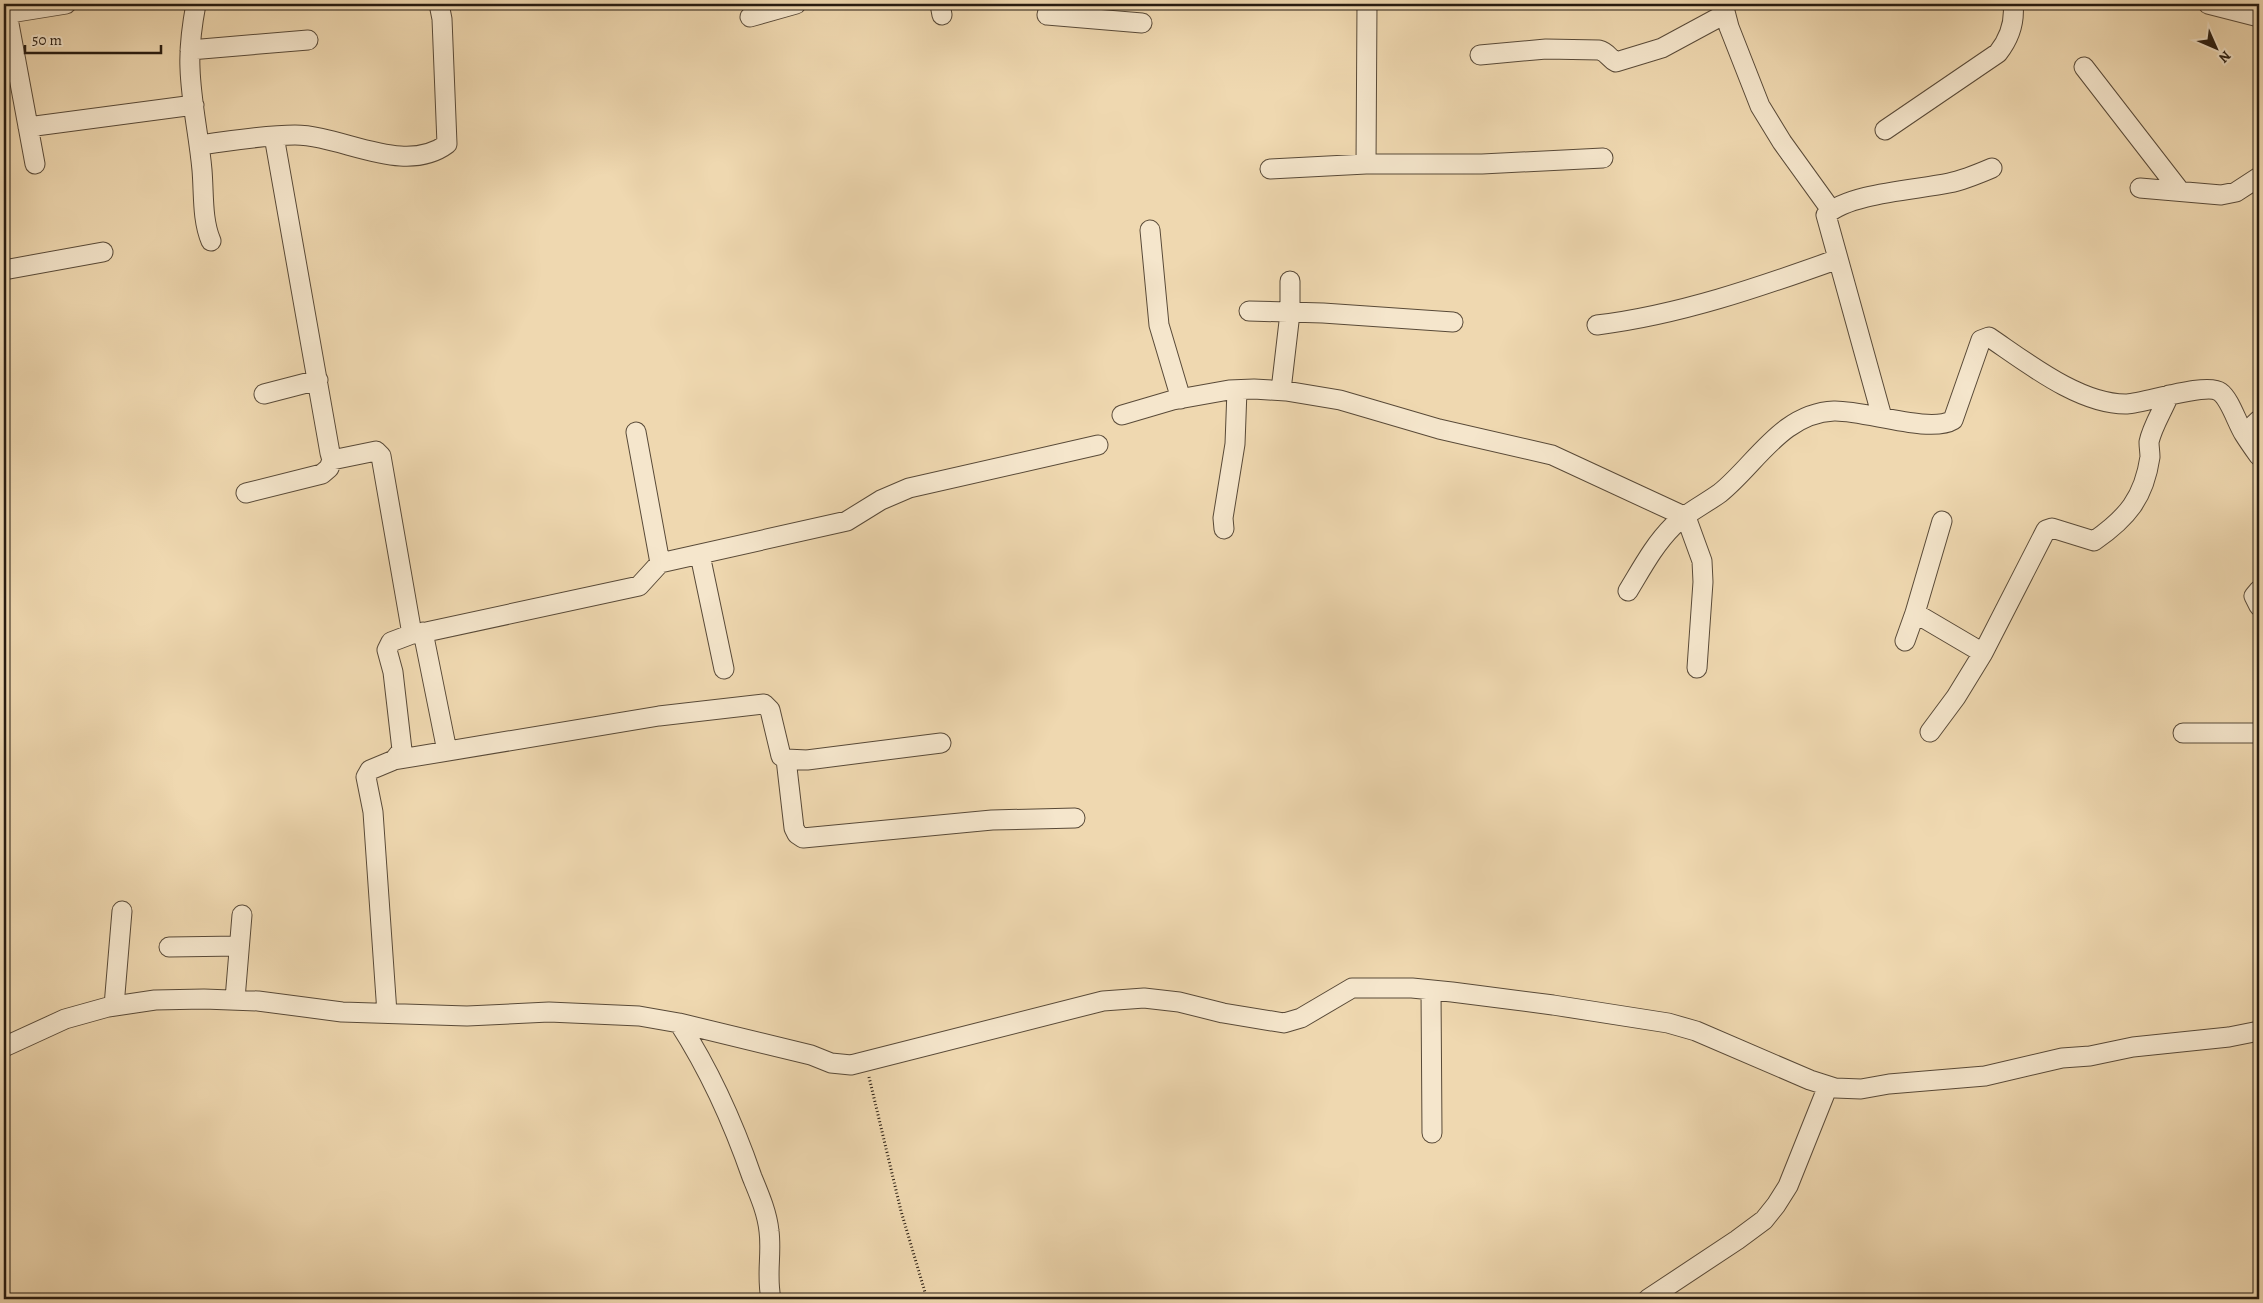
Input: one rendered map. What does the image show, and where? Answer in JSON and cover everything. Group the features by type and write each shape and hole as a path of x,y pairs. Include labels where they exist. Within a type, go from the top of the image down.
{"street":[{"path":"35,164 6,14 66,4"},
{"path":"196,4 191,32 190,68 200,145 206,210 205,227 211,242"},
{"path":"200,145 296,135 395,156 414,156 440,150 447,144 442,19 439,4"},
{"path":"750,17 796,4"},
{"path":"1050,4 1047,15 1142,23"},
{"path":"1366,164 1367,4"},
{"path":"1885,130 1998,53 2007,41 2014,14 2013,4"},
{"path":"2208,4 2259,17"},
{"path":"1480,55 1546,49 1598,50 1604,51 1616,62 1662,48 1724,9 1760,106 1782,142 1831,210"},
{"path":"190,50 308,40"},
{"path":"2084,67 2180,191"},
{"path":"28,127 194,105"},
{"path":"246,493 322,474 329,468 332,460 274,136"},
{"path":"1270,169 1366,164 1482,164 1603,158"},
{"path":"1882,417 1826,215 1835,207 1856,200 1950,183 1970,178 1992,168"},
{"path":"2140,188 2221,195 2236,192 2259,177"},
{"path":"1150,230 1159,325 1181,398"},
{"path":"4,270 103,252"},
{"path":"1597,325 1637,318 1713,300 1781,280 1838,258"},
{"path":"1281,390 1290,312 1290,281"},
{"path":"1249,311 1453,322"},
{"path":"1628,591 1656,545 1675,524 1721,492 1787,427 1808,415 1833,411 1863,413 1932,425 1948,423 1953,420 1981,340 1989,337 2057,384 2097,398 2128,404 2211,389 2219,391 2259,456"},
{"path":"264,394 318,380"},
{"path":"1224,529 1223,518 1235,444 1237,390"},
{"path":"1122,415 1181,398 1237,390 1281,390 1340,400 1440,429 1552,455 1686,517 1702,561 1703,582 1697,668"},
{"path":"1930,732 1956,697 1983,653 2046,530 2052,528 2094,541 2122,520 2131,508 2146,473 2150,455 2150,442 2169,396"},
{"path":"2244,434 2259,420"},
{"path":"636,432 660,564"},
{"path":"394,760 402,750 393,672 387,650 390,642 417,633 640,586 660,564 847,521 881,500 909,488 1098,445"},
{"path":"332,460 376,451 381,456 417,633 447,751"},
{"path":"1905,641 1942,520"},
{"path":"700,555 724,669"},
{"path":"2259,590 2254,596 2259,606"},
{"path":"1915,613 1983,653"},
{"path":"387,1013 373,812 366,777 370,770 394,760 447,751 659,716 764,704 770,710 781,756 786,759 807,760 942,743"},
{"path":"2183,733 2259,733"},
{"path":"786,759 794,828 797,834 803,838 992,820 1075,818"},
{"path":"114,1006 122,911"},
{"path":"235,999 242,914"},
{"path":"169,947 238,946"},
{"path":"4,1047 65,1019 114,1006 155,1000 235,999 342,1012 467,1016 549,1012 639,1016 679,1022 811,1056 830,1064 851,1065 1103,1001 1144,998 1179,1002 1223,1013 1284,1023 1301,1018 1352,988 1431,990 1553,1005 1668,1023 1696,1031 1794,1074 1828,1086 1862,1089 1889,1084 1985,1076 2062,1058 2090,1056 2133,1047 2259,1031"},
{"path":"1431,990 1432,1133"},
{"path":"679,1022 711,1078 729,1115 764,1210 769,1232 768,1282 771,1299"},
{"path":"1648,1299 1738,1240 1764,1220 1788,1186 1828,1086"}],"path":[{"path":"866,1062 889,1163 926,1299"}]}
